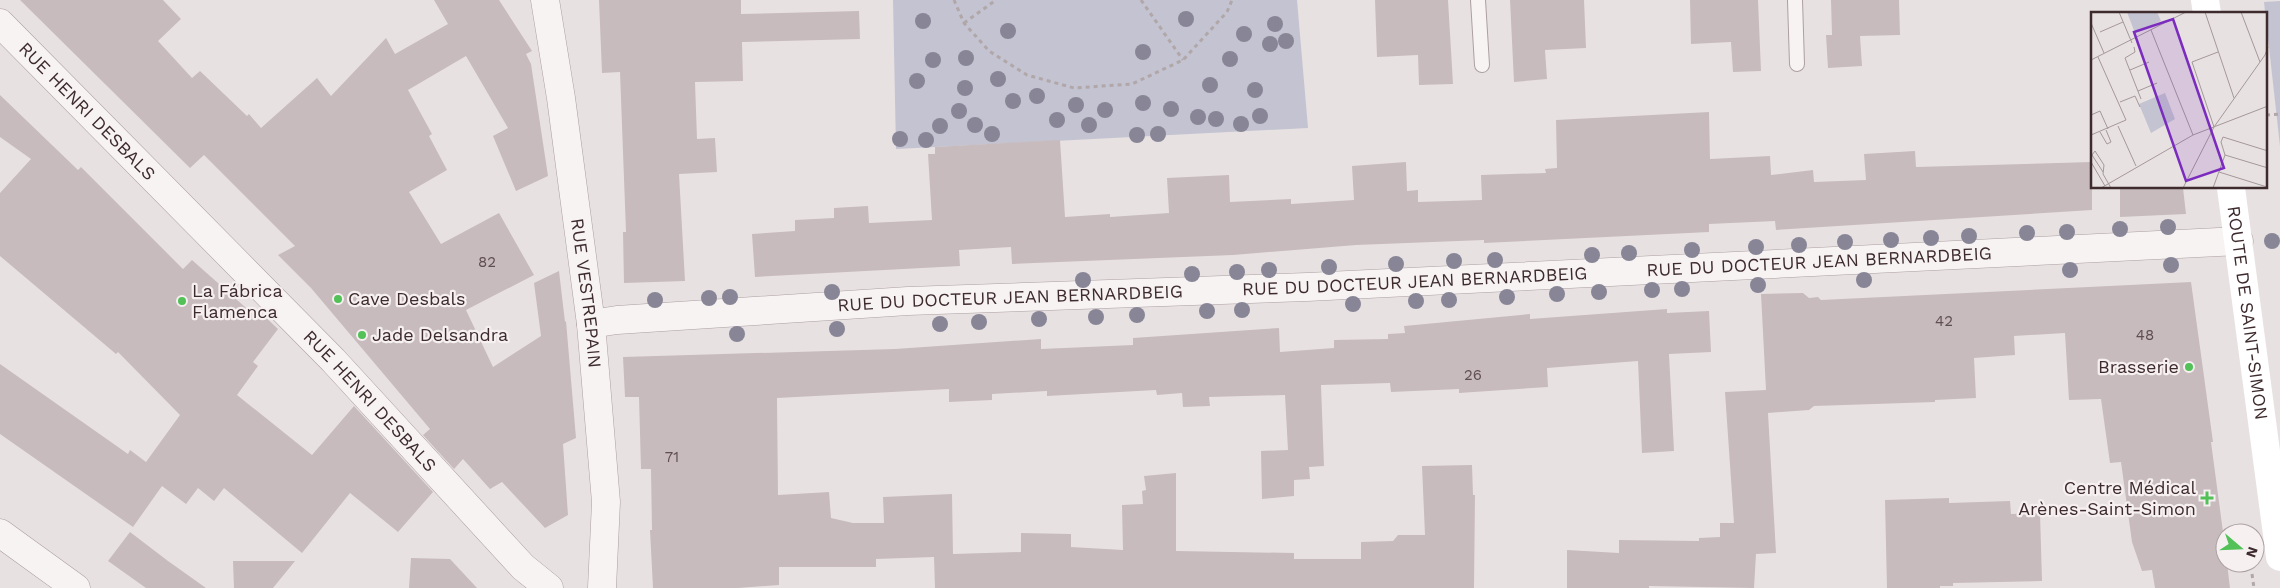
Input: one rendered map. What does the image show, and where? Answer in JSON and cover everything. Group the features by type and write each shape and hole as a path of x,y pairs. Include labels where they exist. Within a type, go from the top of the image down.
{"main road":[{"name":"ROUTE DE SAINT-SIMON","path":"2231,189 2280,557"}],"street":[{"name":"RUE VESTREPAIN","path":"545,0 561,98 591,324 606,502 602,588"},
{"name":"RUE HENRI DESBALS","path":"0,23 333,360 523,567 549,588"},
{"name":"RUE DU DOCTEUR JEAN BERNARDBEIG","path":"591,324 617,320 908,301 1327,286 2239,241"},
{"path":"0,533 76,588"}],"lane":[{"path":"1478,0 1482,65"},
{"path":"1795,0 1797,64"}],"path":[{"path":"954,0 964,23 990,52 1027,75 1074,88 1132,84 1183,60 1227,12 1232,0"},
{"path":"964,23 996,0"},
{"path":"1141,0 1183,60"}],"shaded area":[{"path":"893,0 1297,0 1308,128 896,149"},
{"path":"2280,1 2280,146 2268,38 2268,12 2265,12 2264,2"}],"building":[{"path":"20,0 163,0 181,19 158,41 192,78 200,71 247,116 249,114 261,128 317,78 331,96 386,38 395,54 448,24 434,0 499,0 532,51 526,54 531,64 548,176 516,191 493,136 508,128 466,56 408,90 432,134 429,136 447,170 409,192 441,244 499,213 534,275 466,310 493,367 541,336 534,283 559,271 566,321 576,438 563,444 568,515 545,528 502,482 490,489 463,459 454,469 423,435 430,429 311,288 278,255 295,246 204,155 190,168"},
{"path":"599,0 741,0 741,14 859,11 860,39 742,42 743,81 695,82 697,139 715,138 717,172 679,174 685,281 624,283 623,232 626,232 620,72 602,73"},
{"path":"1375,0 1448,0 1453,84 1419,85 1418,55 1377,57"},
{"path":"1510,0 1584,0 1586,48 1545,50 1547,79 1514,82"},
{"path":"1690,0 1758,0 1761,71 1733,72 1731,42 1691,44"},
{"path":"1831,0 1899,0 1900,35 1860,36 1862,66 1828,68 1826,35 1832,35"},
{"path":"0,95 78,170 81,167 183,269 192,260 254,315 258,310 278,329 253,362 258,366 237,395 312,455 354,406 433,492 398,532 350,493 302,553 224,488 214,501 198,488 186,504 162,486 133,527 0,434 0,364 128,454 130,450 146,462 180,415 118,352 116,354 0,256 0,193 31,159 0,137"},
{"path":"1709,112 1710,159 1770,156 1771,175 1813,170 1814,182 1866,180 1864,154 1915,151 1916,167 2091,162 2092,210 1776,230 1775,221 1709,224 1709,232 1484,243 1484,240 1356,245 1233,255 1012,264 1011,247 959,250 960,266 755,277 752,234 795,231 795,220 834,218 834,208 868,206 869,223 932,220 928,154 935,154 935,147 1060,140 1065,217 1110,214 1110,217 1169,213 1167,178 1229,175 1230,202 1291,199 1291,204 1354,200 1352,166 1406,162 1407,191 1418,190 1418,202 1482,200 1481,175 1546,173 1545,169 1557,168 1556,120"},
{"path":"2120,189 2183,189 2186,214 2120,217"},
{"path":"2191,282 2213,442 2211,442 2222,523 2215,523 2215,573 2228,573 2230,588 2155,588 2152,570 2142,571 2132,542 2121,462 2110,463 2101,399 2069,400 2065,333 2014,336 2015,355 1974,358 1976,398 1935,400 1935,402 1814,406 1809,410 1768,413 1776,553 1756,554 1754,588 1649,586 1649,588 1567,588 1567,550 1619,553 1619,540 1699,541 1699,538 1720,537 1720,523 1734,523 1725,392 1766,390 1761,294 1803,293 1809,298 1818,297 1821,300"},
{"path":"1667,309 1667,313 1709,311 1711,352 1669,354 1674,451 1642,453 1638,361 1547,368 1548,387 1459,393 1459,389 1391,392 1390,383 1321,385 1324,466 1309,467 1310,479 1294,480 1294,496 1262,499 1261,451 1288,450 1285,395 1209,397 1210,406 1183,407 1182,393 1157,395 1156,390 1047,396 1047,391 992,394 992,400 949,402 949,389 777,398 778,495 829,492 831,518 853,523 884,523 883,497 952,494 953,554 1021,552 1021,533 1071,534 1071,547 1123,550 1122,505 1143,504 1142,491 1146,490 1144,476 1176,473 1176,551 1294,553 1294,559 1361,559 1361,542 1393,541 1398,535 1425,535 1422,466 1472,465 1473,495 1475,495 1474,588 935,588 934,557 876,559 876,567 779,567 779,585 738,588 653,588 650,530 652,530 651,469 641,469 639,397 625,397 623,357 895,349 1041,339 1041,349 1133,345 1133,338 1279,328 1280,352 1334,348 1334,340 1388,339 1388,334 1405,333 1404,326 1530,314 1530,319"},
{"path":"1949,498 1949,503 2010,501 2011,514 2040,513 2042,581 1953,583 1953,586 1940,586 1940,588 1887,588 1885,500"},
{"path":"130,532 206,588 146,588 108,561"},
{"path":"411,558 450,559 477,588 409,588"},
{"path":"233,561 295,561 273,588 234,588"}],"place":[{"name":"Cave Desbals","path":"338,299"},
{"name":"La Fábrica Flamenca","path":"182,301"},
{"name":"Jade Delsandra","path":"362,335"},
{"name":"Brasserie","path":"2189,367"},
{"name":"Centre Médical Arènes-Saint-Simon","path":"2207,498"}]}
